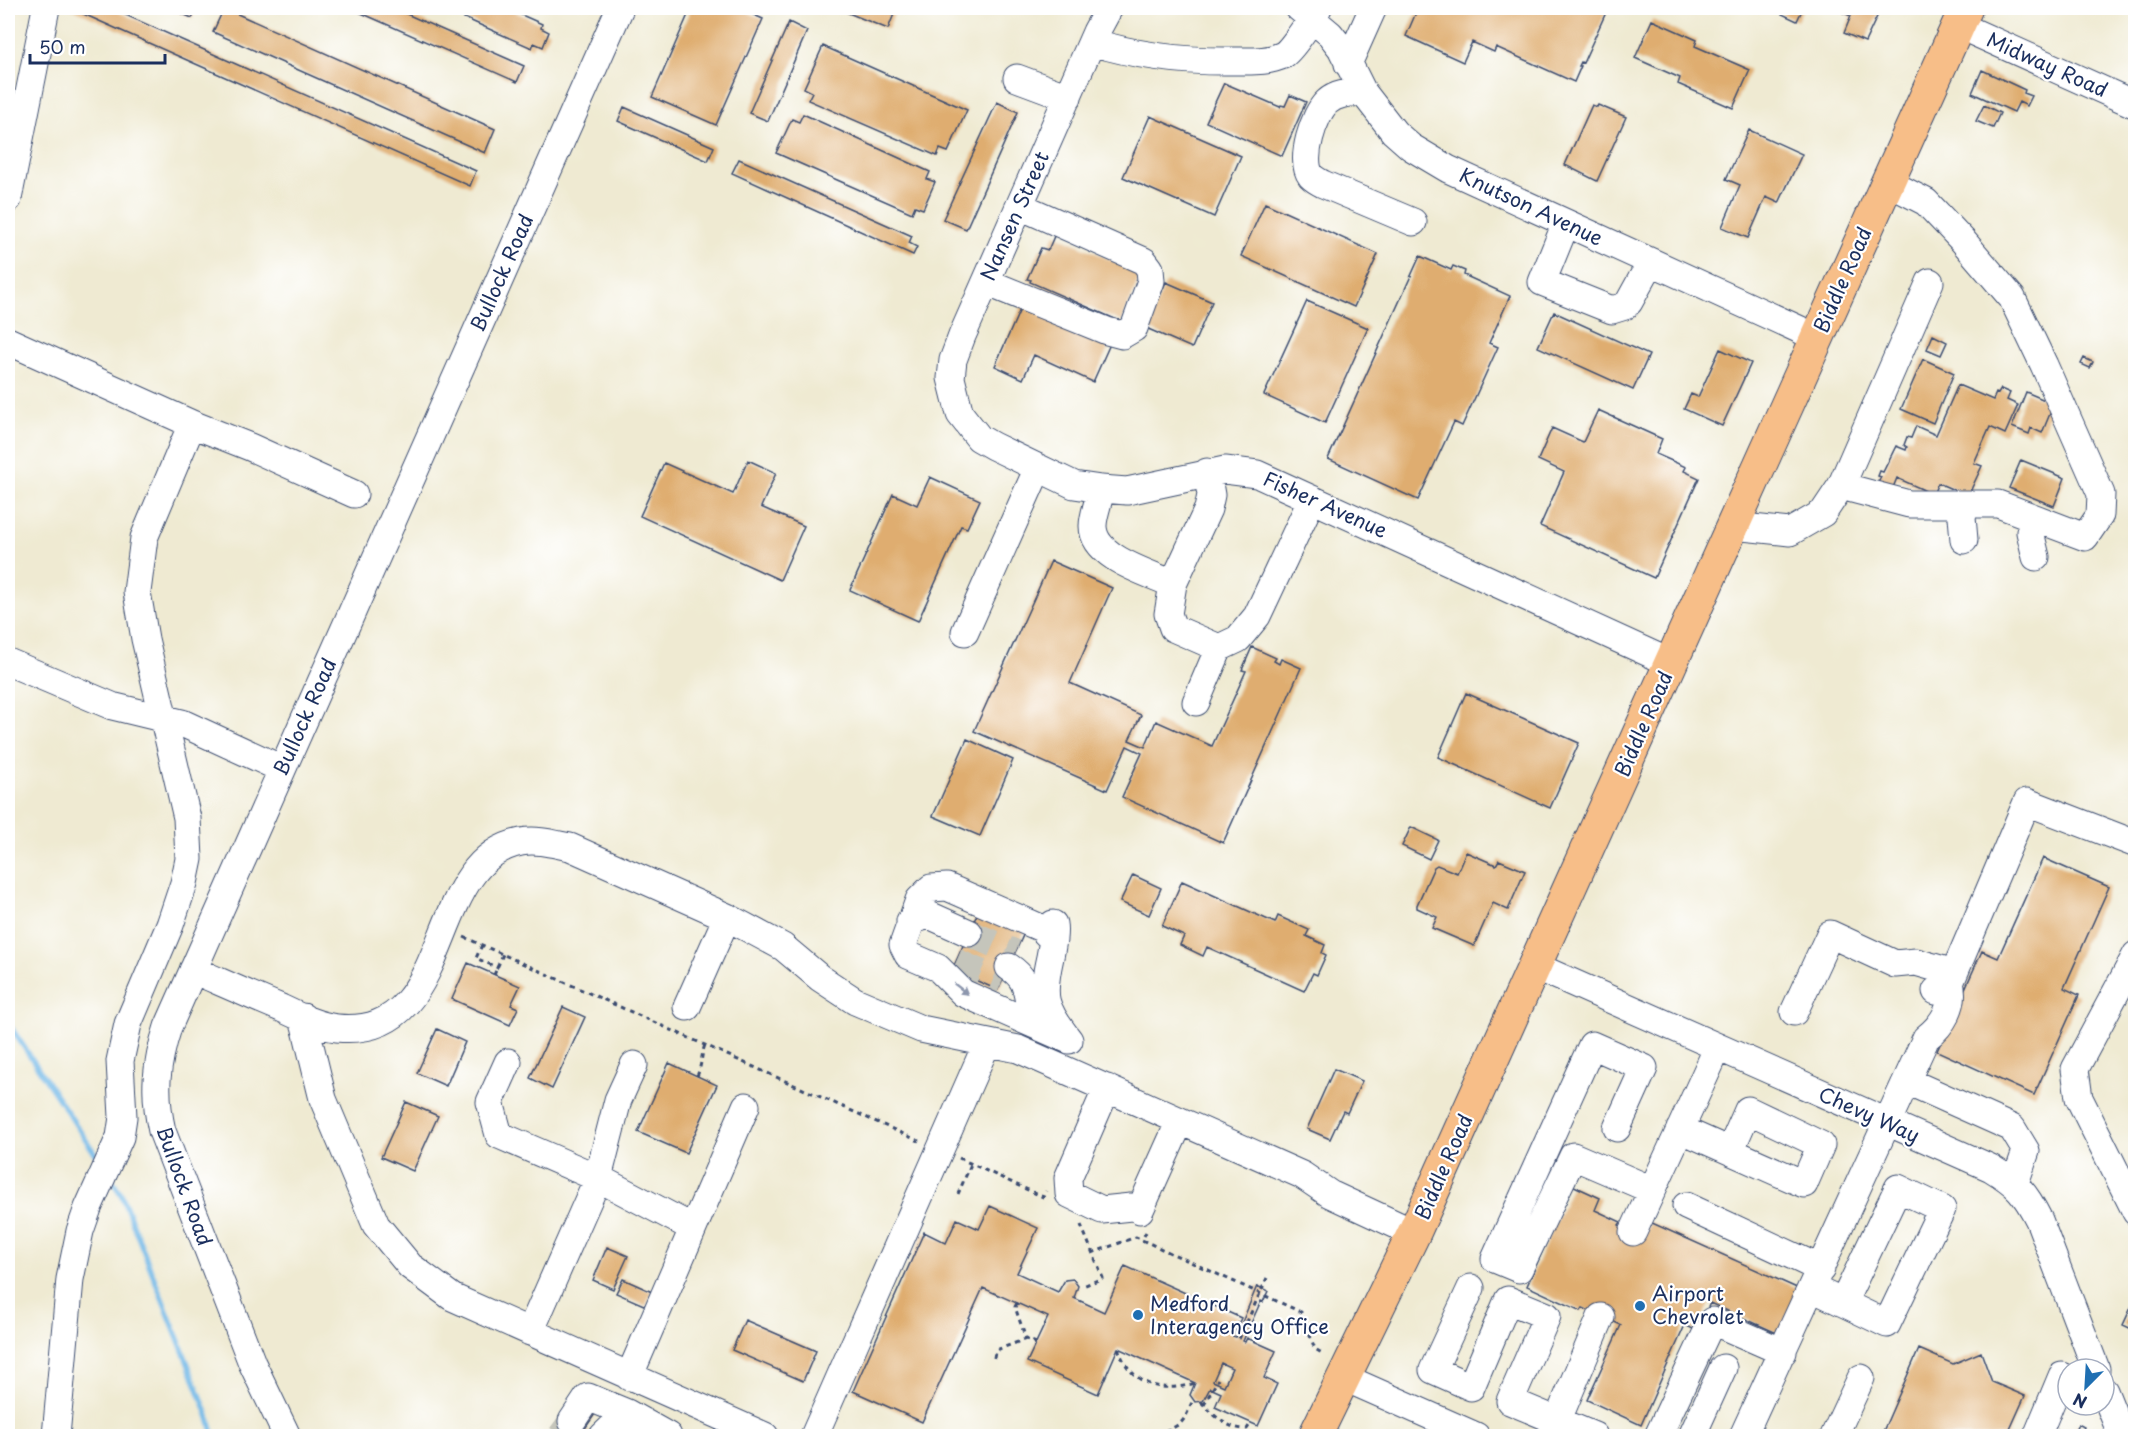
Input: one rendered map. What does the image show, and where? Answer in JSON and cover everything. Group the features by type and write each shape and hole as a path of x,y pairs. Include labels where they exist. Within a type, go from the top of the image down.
{"main road":[{"name":"Biddle Road","path":"1315,1437 1414,1233 1962,16"}],"street":[{"path":"9,185 46,8"},
{"name":"Bullock Road","path":"288,1437 248,1353 172,1160 158,1111 156,1084 161,1049 282,769 620,8"},
{"name":"Nansen Street","path":"969,428 960,414 954,397 951,378 953,360 1068,96 1109,8"},
{"path":"1348,64 1373,8"},
{"path":"1092,42 1162,59 1207,62 1265,60 1284,55 1310,11"},
{"name":"Knutson Avenue","path":"1310,11 1330,34 1363,92 1394,132 1411,147 1448,169 1818,338"},
{"name":"Midway Road","path":"1962,16 2133,98"},
{"path":"1017,78 1068,96"},
{"path":"1363,92 1343,94 1328,100 1319,112 1306,147 1308,168 1312,176 1323,184 1413,222"},
{"path":"1841,486 1909,504 1998,504 2085,537 2100,515 2101,494 2012,298 1926,202 1887,182"},
{"path":"986,282 1122,335 1134,328 1151,281 1150,269 1144,261 1020,206"},
{"path":"1566,223 1542,282 1612,310 1625,306 1629,302 1651,262"},
{"path":"1733,526 1790,532 1823,513 1841,486 1930,282"},
{"path":"8,341 354,494"},
{"path":"56,1437 69,1287 75,1255 88,1208 116,1146 122,1127 120,1071 123,1040 170,925 189,860 187,818 163,718 137,592 144,538 192,424"},
{"name":"Fisher Avenue","path":"969,428 993,447 1038,468 1074,484 1101,489 1127,491 1207,472 1225,470 1257,474 1671,663"},
{"path":"965,632 1038,468"},
{"path":"1207,472 1211,495 1208,510 1173,584 1168,614 1173,628 1219,648"},
{"path":"1101,489 1093,527 1098,543 1111,556 1173,584"},
{"path":"1196,702 1219,648 1238,639 1257,616 1312,499"},
{"path":"1961,505 1964,540"},
{"path":"2034,518 2030,532 2036,557"},
{"path":"8,662 112,706 182,723 282,769"},
{"path":"1743,1437 1926,1038 1924,1022 1937,989 1952,978 2027,802 2136,844"},
{"path":"194,970 303,1017 335,1028 362,1028 385,1020 406,1005 420,986 463,890 476,870 494,852 521,842 546,842 570,848 727,917 783,947 820,978 855,1000 921,1029 1018,1049 1302,1175 1330,1194 1414,1233"},
{"path":"910,921 903,945 908,955 938,969 963,993 1020,987 1069,1040 1053,1020 1045,1000 1044,984 1055,933 1052,922 1045,916 944,872 929,870 917,876 910,887 906,902 917,940 930,950 962,947"},
{"path":"687,1007 727,917"},
{"path":"1794,1012 1830,934 1895,964 1916,962 1952,978"},
{"path":"2136,955 2074,1070 2079,1098 2136,1212"},
{"name":"Chevy Way","path":"1535,966 1991,1168 2015,1183 2030,1201 2039,1220 2091,1357"},
{"path":"303,1017 323,1099 376,1225 410,1266 452,1297 765,1437"},
{"path":"814,1437 987,1043"},
{"path":"1617,1128 1644,1068 1592,1044 1495,1259 1519,1269 1573,1156 1652,1190"},
{"path":"1633,1232 1718,1047"},
{"path":"508,1062 490,1102 499,1135 598,1178 693,1228"},
{"path":"530,1332 598,1178 618,1100 634,1065"},
{"path":"1907,1081 2012,1128 2026,1151 2015,1183"},
{"path":"1107,1089 1068,1178 1069,1194 1102,1210 1140,1215 1180,1121"},
{"path":"629,1377 746,1106"},
{"path":"1680,1129 1730,1151"},
{"path":"1686,1206 1817,1278 1843,1303 1887,1324 1942,1209 1898,1188 1843,1303"},
{"path":"1471,1288 1433,1370 1509,1401 1554,1429 1594,1437"},
{"path":"1471,1387 1508,1300 1547,1316 1509,1401"},
{"path":"1554,1429 1601,1317"},
{"path":"1658,1437 1712,1321 1783,1352"},
{"path":"1692,1437 1723,1368"},
{"path":"1345,1378 1476,1437"},
{"path":"1834,1437 1862,1378"},
{"path":"2037,1437 2056,1391"},
{"path":"588,1430 588,1397 618,1409 668,1437"},
{"path":"588,1430 618,1409"},
{"path":"2114,1417 2121,1437"}],"path":[{"path":"459,935 920,1141"},
{"path":"482,945 476,958 498,968"},
{"path":"494,975 504,954"},
{"path":"698,1076 705,1045"},
{"path":"960,1151 957,1158 1043,1197 1048,1185"},
{"path":"958,1194 971,1164"},
{"path":"1140,1215 1142,1240"},
{"path":"1081,1220 1080,1226 1103,1278 1083,1286"},
{"path":"1092,1253 1136,1238 1142,1240 1301,1312 1315,1349 1322,1353"},
{"path":"1239,1339 1267,1278"},
{"path":"1017,1303 1015,1307 1026,1339 1036,1344"},
{"path":"994,1358 995,1352 999,1349 1026,1339"},
{"path":"1118,1348 1122,1358 1134,1374 1151,1384 1171,1389 1195,1383"},
{"path":"1204,1406 1218,1379"},
{"path":"1158,1436 1180,1424 1193,1400"},
{"path":"1201,1402 1218,1420 1230,1426 1247,1429 1251,1423"}],"building":[{"path":"70,8 110,8 476,171 470,186"},
{"path":"169,8 197,8 192,18"},
{"path":"224,8 495,129 485,153 213,32"},
{"path":"350,8 393,8 524,66 517,82"},
{"path":"442,8 506,8 542,24 541,28 549,32 543,47 534,43 532,48"},
{"path":"691,8 738,8 763,19 716,125 652,97"},
{"path":"836,8 893,8 896,9 888,29"},
{"path":"1418,8 1471,8 1480,11 1482,8 1608,8 1583,63 1581,62 1579,66 1581,66 1574,82 1496,47 1494,52 1472,42 1463,62 1406,36"},
{"path":"1785,8 1803,8 1797,21 1782,14"},
{"path":"1832,8 1881,8 1865,42 1844,33 1851,16"},
{"path":"1652,20 1697,40 1695,46 1750,70 1733,108 1678,84 1680,78 1635,58"},
{"path":"789,22 807,31 768,121 749,113"},
{"path":"823,46 967,110 948,152 940,149 937,156 808,100 812,92 804,88"},
{"path":"1982,70 2025,90 2024,93 2032,96 2027,106 2019,102 2014,112 1972,93"},
{"path":"1224,83 1280,107 1285,106 1290,95 1306,102 1282,156 1206,122"},
{"path":"997,102 1018,112 966,229 943,219"},
{"path":"1592,105 1597,107 1598,105 1626,117 1597,181 1565,165"},
{"path":"1984,105 2000,113 1993,128 1976,121"},
{"path":"624,107 714,147 708,161 618,121"},
{"path":"803,114 930,172 927,179 935,182 923,209 915,206 912,213 776,153 792,119 799,122"},
{"path":"1150,116 1241,156 1214,217 1123,177"},
{"path":"1749,130 1802,154 1779,203 1766,197 1748,238 1722,227 1740,185 1726,179"},
{"path":"739,159 912,236 909,243 917,247 913,255 732,173"},
{"path":"1265,203 1378,254 1354,307 1241,256"},
{"path":"1055,234 1141,274 1122,322 1027,279 1041,248 1048,250"},
{"path":"1420,256 1451,270 1453,266 1465,271 1464,275 1510,296 1489,343 1498,347 1462,426 1454,422 1418,500 1328,459"},
{"path":"1166,282 1212,302 1192,348 1146,328"},
{"path":"1307,301 1368,328 1325,423 1264,395"},
{"path":"1022,305 1110,344 1093,382 1034,355 1023,379 995,366"},
{"path":"1554,312 1649,355 1633,390 1538,347"},
{"path":"1933,335 1947,342 1941,355 1927,349"},
{"path":"1720,349 1751,363 1722,426 1684,409 1691,394 1698,397"},
{"path":"2084,358 2093,362 2090,368 2081,364"},
{"path":"1923,359 1954,373 1933,423 1901,409"},
{"path":"1958,385 1993,400 2001,389 2010,393 2007,400 2018,405 2005,434 1990,427 1974,463 1982,466 1968,496 1938,483 1933,494 1897,478 1892,490 1878,483 1881,477 1878,476 1880,471 1883,472 1896,446 1906,450 1907,447 1904,445 1907,437 1911,438 1916,426 1936,435"},
{"path":"2026,392 2054,404 2042,433 2031,428 2029,434 2012,427"},
{"path":"1598,410 1662,439 1656,454 1686,467 1684,471 1699,478 1654,578 1540,526 1564,472 1538,460 1552,428 1583,442"},
{"path":"748,460 776,473 761,507 804,526 780,580 640,516 664,463 733,494"},
{"path":"2021,460 2065,478 2054,506 2009,488"},
{"path":"930,477 980,500 967,528 961,526 918,621 850,590 893,494 917,505"},
{"path":"1051,561 1112,588 1070,683 1141,715 1129,740 1145,747 1156,721 1212,746 1246,671 1242,670 1252,647 1276,658 1274,661 1279,664 1281,659 1301,668 1223,843 1122,797 1142,753 1127,746 1107,790 974,731"},
{"path":"1466,693 1579,743 1550,808 1438,757"},
{"path":"967,739 1013,760 980,836 933,816"},
{"path":"1411,827 1438,840 1429,859 1402,846"},
{"path":"1466,852 1496,865 1499,860 1525,871 1508,910 1493,903 1474,946 1432,928 1437,917 1417,908 1434,867 1437,865 1457,873"},
{"path":"2043,858 2109,887 2064,988 2079,995 2034,1095 1937,1051 1982,951 1998,958"},
{"path":"1133,875 1161,888 1149,915 1120,902"},
{"path":"1182,881 1275,923 1278,916 1309,930 1306,936 1325,945 1322,953 1326,955 1317,975 1313,973 1304,991 1207,947 1203,956 1180,945 1184,936 1162,926"},
{"path":"979,910 1025,931 998,990 952,970"},
{"path":"468,963 520,986 511,1005 518,1008 510,1025 452,999"},
{"path":"563,1007 585,1017 552,1089 530,1078"},
{"path":"437,1029 465,1042 446,1086 417,1073"},
{"path":"669,1063 717,1085 686,1153 638,1132"},
{"path":"1334,1069 1362,1081 1347,1113 1343,1111 1330,1139 1307,1129"},
{"path":"406,1102 438,1116 413,1171 381,1157"},
{"name":"Airport Chevrolet","path":"1572,1185 1600,1198 1595,1210 1621,1222 1619,1225 1644,1237 1650,1222 1799,1289 1779,1334 1710,1303 1697,1331 1685,1325 1641,1425 1587,1400 1621,1325 1583,1308 1581,1311 1527,1286"},
{"name":"Medford Interagency Office","path":"990,1206 1038,1228 1017,1273 1058,1292 1065,1280 1073,1279 1078,1286 1074,1298 1104,1312 1125,1266 1241,1318 1233,1336 1236,1337 1257,1286 1268,1291 1243,1341 1245,1342 1247,1338 1276,1351 1264,1378 1277,1384 1258,1426 1215,1407 1221,1393 1210,1388 1203,1401 1195,1402 1190,1395 1195,1383 1118,1348 1098,1394 1027,1362 1048,1317 983,1288 922,1422 853,1391 924,1232 946,1243 957,1219 979,1229","holes":["1221,1363 1232,1368 1224,1386 1213,1381"]},
{"path":"607,1247 628,1256 613,1289 593,1280"},
{"path":"623,1279 652,1292 646,1306 616,1293"},
{"path":"2136,1297 2136,1331 2123,1325"},
{"path":"745,1320 816,1351 803,1381 732,1350"},
{"path":"1919,1349 1953,1364 1981,1352 1992,1382 2025,1396 2007,1436 1881,1436"},
{"path":"589,1410 595,1414 584,1430 595,1436 555,1436 568,1418"},
{"path":"2078,1424 2084,1427 2080,1436 2073,1436"}],"waterway":[{"path":"8,1023 100,1161"},
{"path":"110,1178 121,1194 207,1412 214,1436"}],"tunnel":[{"path":"969,933 1015,953"},
{"path":"956,962 1002,982"},
{"path":"561,1436 572,1421"},
{"path":"587,1436 590,1433"}],"place":[{"name":"Airport Chevrolet","path":"1640,1306"},
{"name":"Medford Interagency Office","path":"1138,1315"}]}
